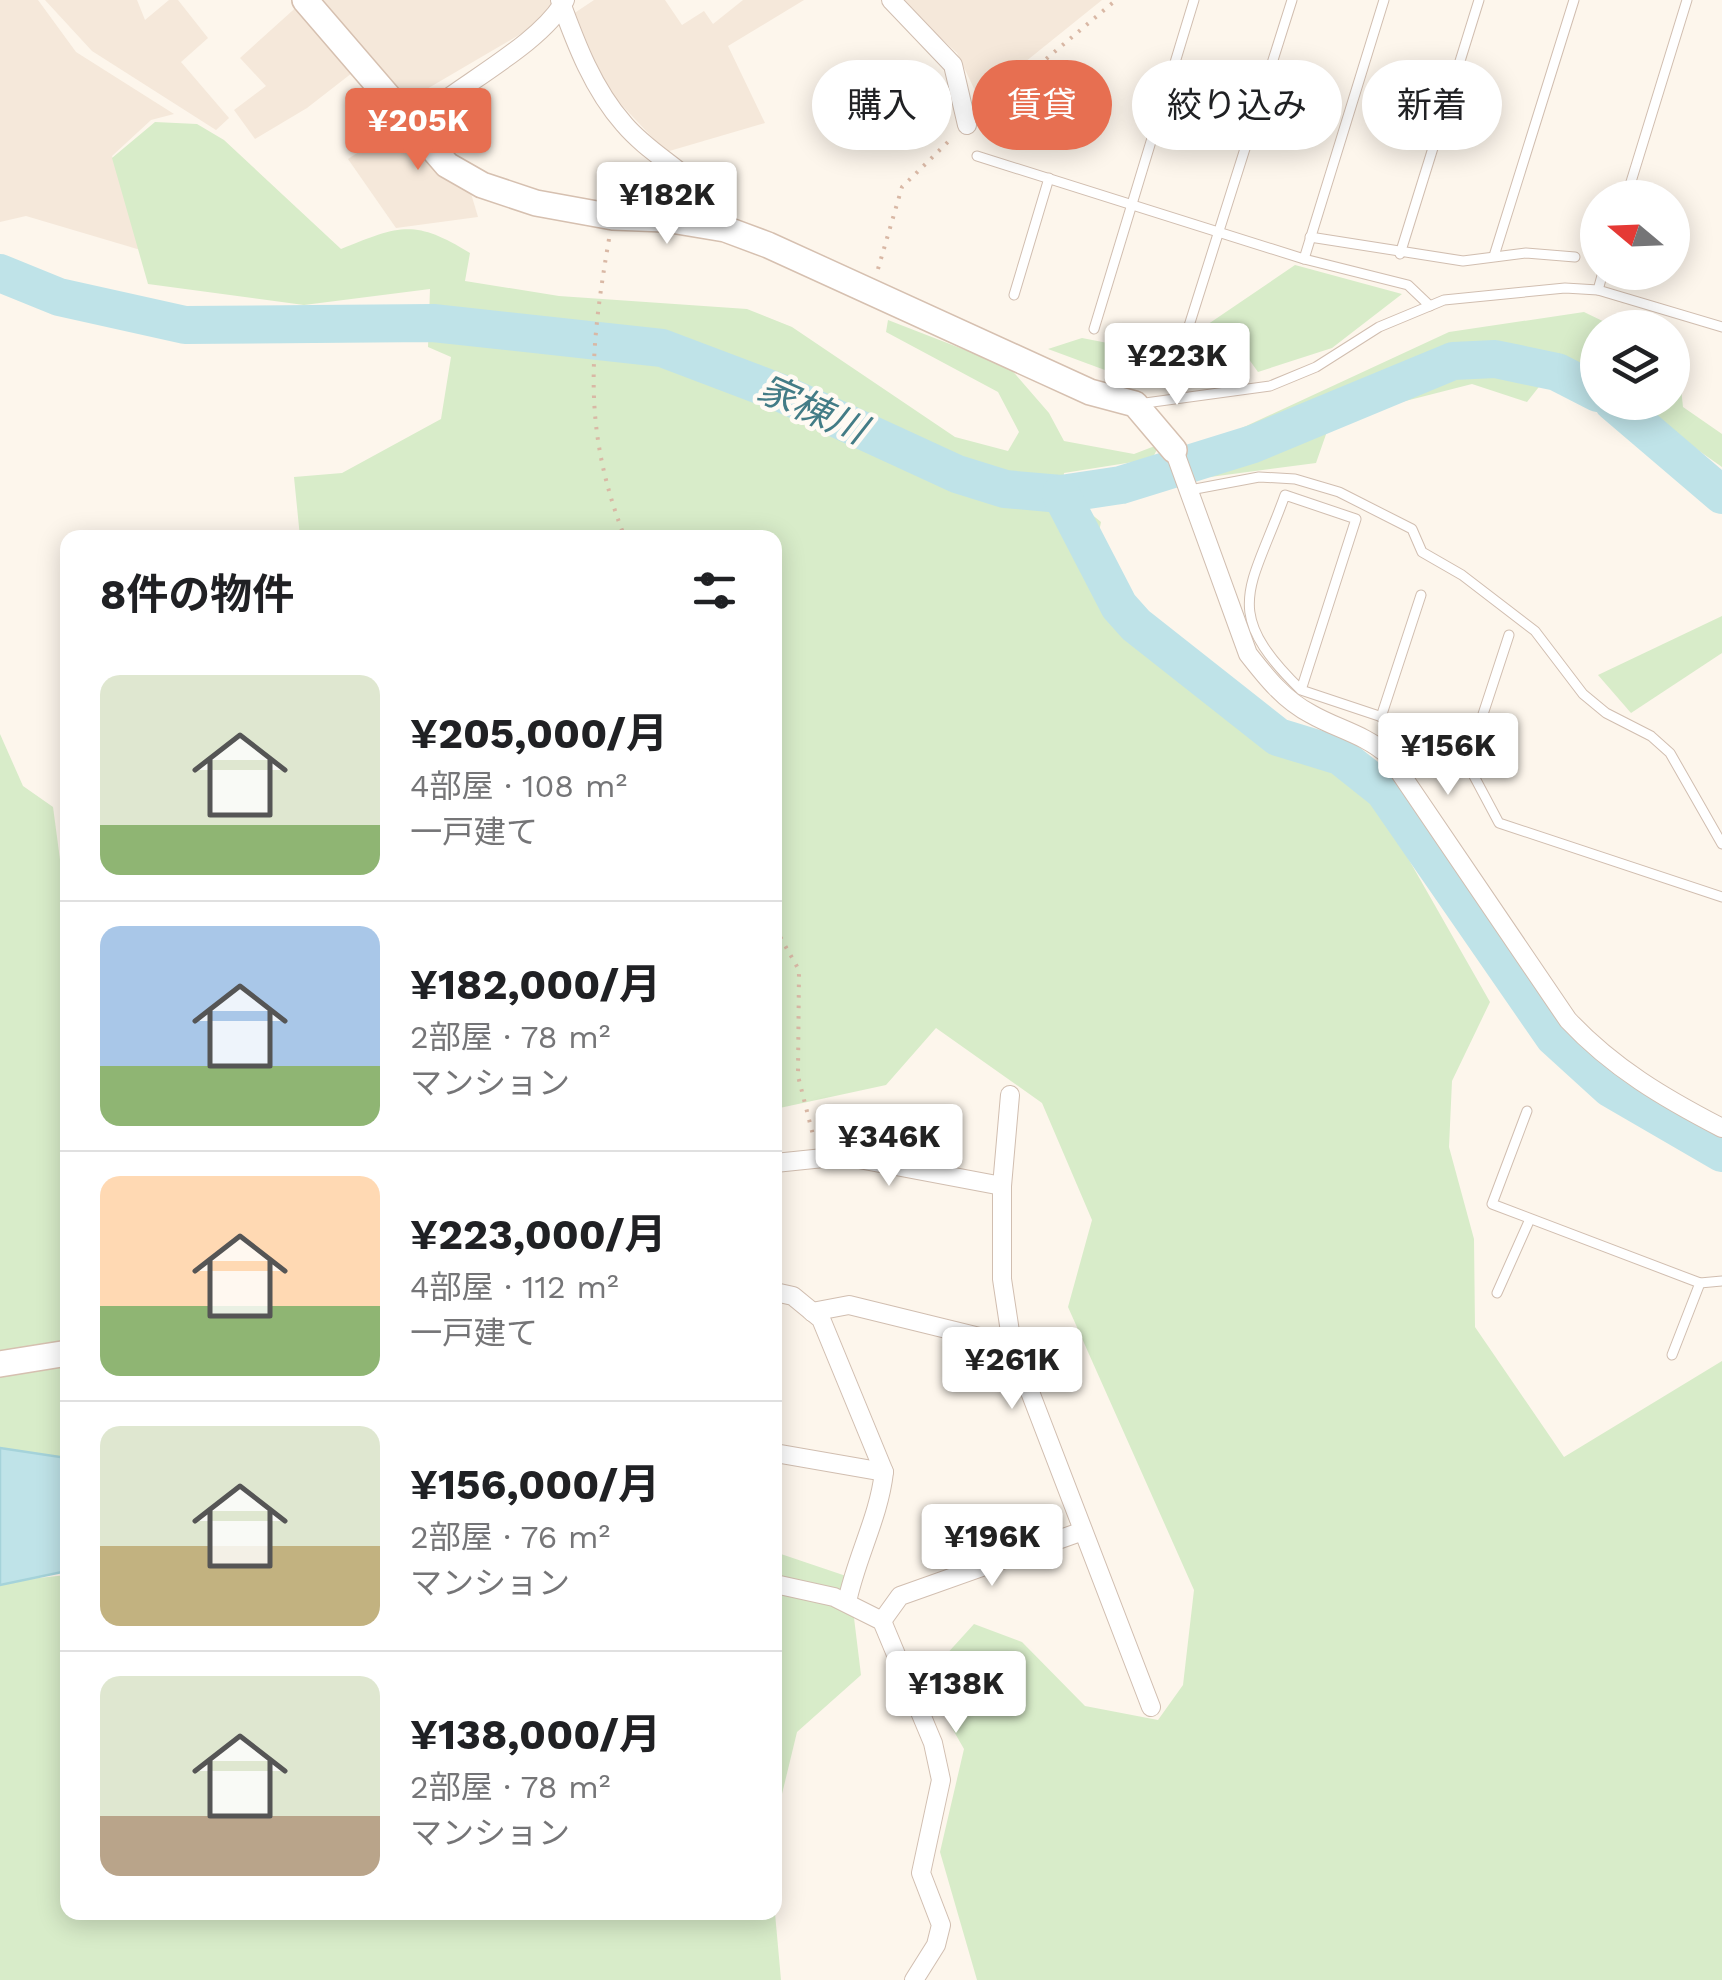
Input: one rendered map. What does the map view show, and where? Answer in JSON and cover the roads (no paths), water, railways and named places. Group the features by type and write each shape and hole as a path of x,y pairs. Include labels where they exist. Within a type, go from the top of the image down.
{"street":[{"path":"305,0 447,165 482,186 536,203 613,218 665,219 725,229 1090,392 1135,404 1174,450 1248,654 1269,682 1311,714 1356,733 1388,755 1568,1020 1600,1054 1656,1093 1722,1128"},
{"path":"891,0 953,65 968,125"},
{"path":"412,125 447,94 547,28 562,2"},
{"path":"562,2 593,83 624,125 716,203 725,229"},
{"path":"1010,1094 1002,1186 1002,1278 1012,1345 1151,1707"},
{"path":"782,1162 844,1156 1002,1186"},
{"path":"782,1294 793,1296 821,1319 884,1472 881,1498 855,1565 847,1602"},
{"path":"812,1312 849,1305 1012,1345"},
{"path":"0,1364 60,1354"},
{"path":"782,1453 884,1472"},
{"path":"882,1621 900,1596 1083,1531"},
{"path":"782,1586 847,1602 882,1621 934,1743 941,1780 921,1873 941,1925 936,1945 914,1980"}],"lane":[{"path":"1094,329 1194,0"},
{"path":"1181,350 1292,0"},
{"path":"1304,259 1384,0"},
{"path":"1400,254 1479,0"},
{"path":"1494,256 1574,0"},
{"path":"1632,180 1687,0"},
{"path":"978,156 1304,259 1408,285 1430,306"},
{"path":"1014,295 1049,178"},
{"path":"1310,237 1463,261 1526,252 1575,257"},
{"path":"1135,404 1270,386 1316,367 1380,327 1444,300 1580,289"},
{"path":"1598,290 1722,328"},
{"path":"1187,483 1259,477 1294,479 1340,492 1412,529 1422,552 1462,574 1535,631 1583,694 1670,753 1722,844"},
{"path":"1301,690 1356,518 1285,496 1250,586 1247,614 1267,656 1301,690 1472,747"},
{"path":"1381,716 1421,595"},
{"path":"1510,635 1467,762 1499,823 1722,897"},
{"path":"1526,1111 1492,1204 1700,1283 1722,1281"},
{"path":"1497,1293 1530,1218"},
{"path":"1672,1355 1700,1283"}],"water":[{"path":"0,1448 60,1457 60,1572 0,1585"}],"waterway":[{"name":"家棟川","path":"0,273 59,297 185,325 433,323 662,348 781,393 957,474 1005,489 1061,494 1121,485 1253,444 1453,361 1495,359 1557,372 1580,384"},
{"name":"家棟川","path":"1634,420 1722,495"},
{"path":"1061,494 1119,606 1136,625 1278,737 1340,756 1384,791 1554,1037 1610,1088 1722,1153"}]}
